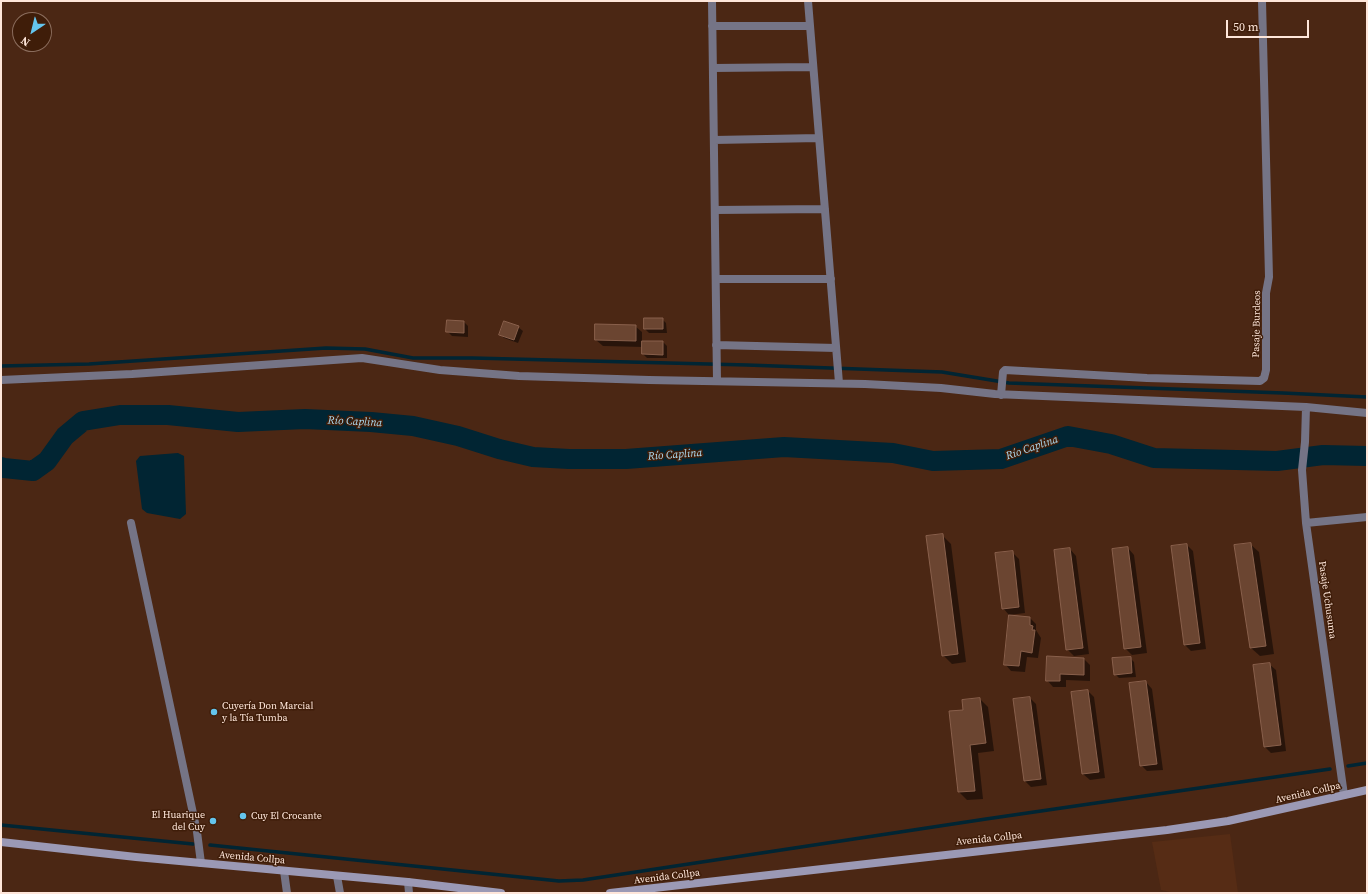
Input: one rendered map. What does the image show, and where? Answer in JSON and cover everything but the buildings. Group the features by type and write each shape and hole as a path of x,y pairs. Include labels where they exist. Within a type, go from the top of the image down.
{"main road":[{"name":"Avenida Collpa","path":"610,893 1167,830 1228,821 1367,790"},
{"name":"Avenida Collpa","path":"1,842 201,863 408,882 458,891 501,893"}],"street":[{"path":"712,1 717,381"},
{"path":"808,1 839,384"},
{"name":"Pasaje Burdeos","path":"1001,390 1002,372 1005,370 1147,378 1260,381 1264,378 1266,370 1266,293 1269,277 1262,1"},
{"path":"712,26 810,26"},
{"path":"713,68 813,67"},
{"path":"714,140 819,138"},
{"path":"715,210 825,209"},
{"path":"716,279 830,279"},
{"path":"716,345 836,348"},
{"path":"1,380 132,374 362,358 440,370 519,376 839,384 1001,390 1306,407 1367,413"},
{"name":"Pasaje Uchusuma","path":"1306,407 1305,442 1302,470 1306,523 1344,795"},
{"path":"1306,523 1367,517"},
{"path":"131,523 197,832 201,863"},
{"path":"284,871 288,893"},
{"path":"337,876 340,893"},
{"path":"408,882 409,893"}],"shaded area":[{"path":"1230,834 1238,893 1175,893 1161,890 1152,842"}],"water":[{"path":"178,453 184,456 186,514 180,519 147,513 142,509 136,461 140,456"}],"waterway":[{"path":"1,366 89,364 326,348 365,349 413,358 473,358 747,365 942,372 1009,383 1367,397"},
{"name":"Río Caplina","path":"1,467 33,471 47,461 65,436 83,421 120,415 168,415 238,422 305,419 371,422 413,426 458,436 499,449 533,457 569,459 626,459 784,447 893,453 933,461 1001,459 1068,436 1111,444 1154,458 1277,461 1323,455 1367,456"},
{"path":"1348,766 1367,763"},
{"path":"210,845 559,881 583,880 1330,769"},
{"path":"1,825 193,844"}],"place":[{"name":"Cuyería Don Marcial y la Tía Tumba","path":"214,712"},
{"name":"Cuy El Crocante","path":"243,816"},
{"name":"El Huarique del Cuy","path":"213,821"}]}
